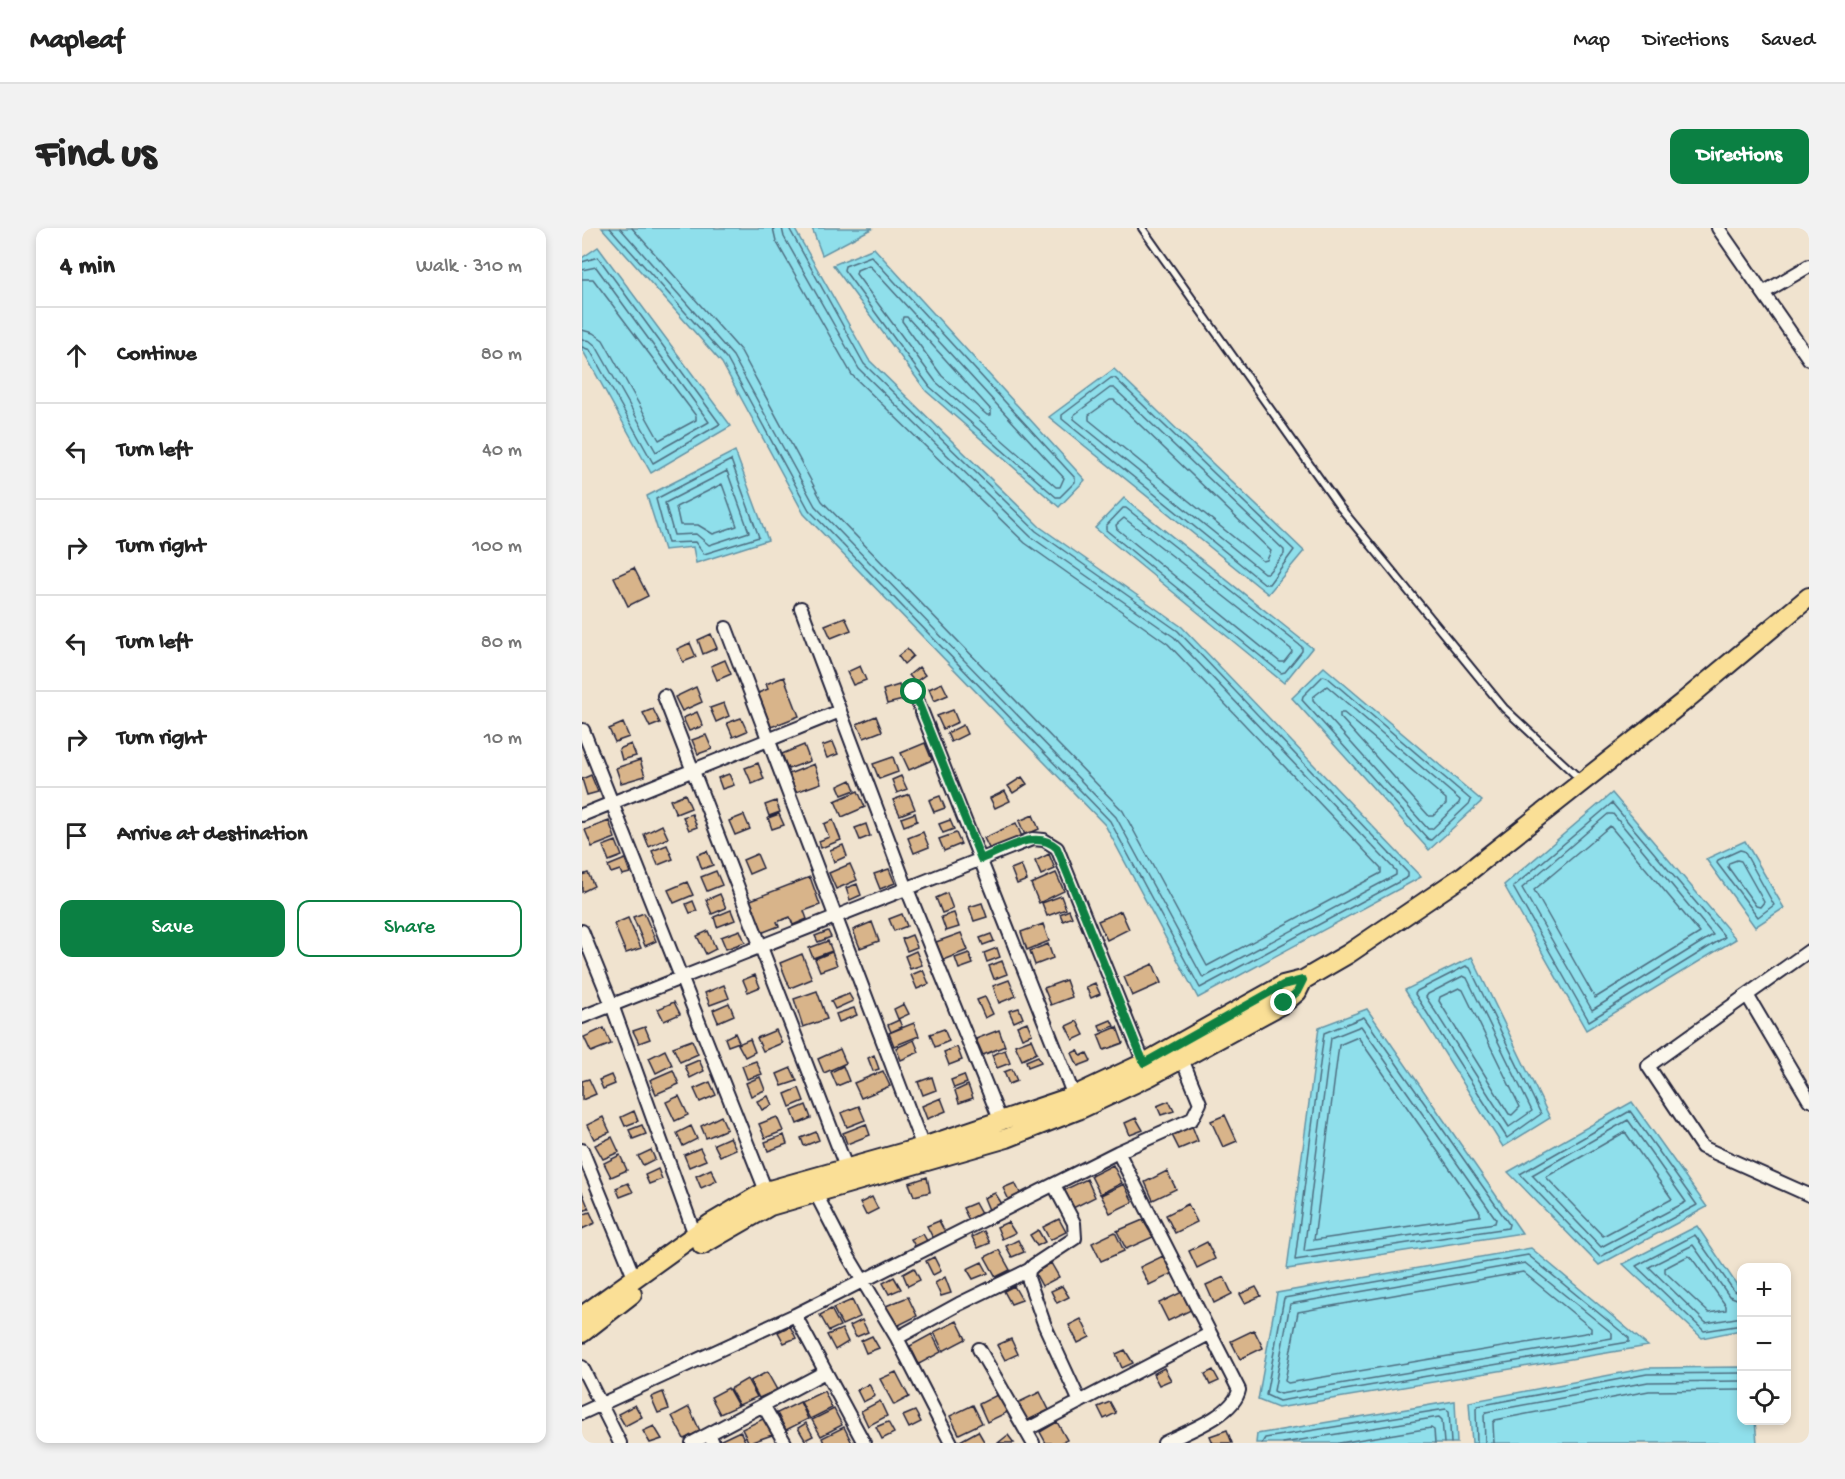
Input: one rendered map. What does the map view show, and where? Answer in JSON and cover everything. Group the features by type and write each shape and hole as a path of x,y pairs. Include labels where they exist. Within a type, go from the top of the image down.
{"main road":[{"path":"582,1316 695,1235 766,1191 924,1147 1074,1096 1144,1063 1283,985 1303,980 1348,954 1463,876 1682,703 1809,597"},
{"path":"582,1333 717,1234 760,1210 815,1192 1007,1138 1108,1096 1182,1059 1284,1003 1297,992 1303,980"}],"street":[{"path":"1718,228 1809,359"},
{"path":"1763,293 1809,266"},
{"path":"801,608 907,889 1001,1122"},
{"path":"726,628 924,1147"},
{"path":"914,692 1074,1096"},
{"path":"664,696 691,771 846,1167"},
{"path":"582,815 840,711"},
{"path":"583,730 610,803 766,1191"},
{"path":"582,1017 1032,839 1044,840 1057,848 1144,1063"},
{"path":"582,931 612,1005 695,1235"},
{"path":"1809,951 1648,1066 1702,1147 1809,1195"},
{"path":"1747,995 1809,1100"},
{"path":"582,1413 597,1398 795,1315 1196,1115 1200,1103 1182,1059"},
{"path":"582,1150 634,1277"},
{"path":"1118,1152 1239,1390 1238,1398 1230,1408 1184,1438 1164,1443"},
{"path":"897,1338 959,1304 1029,1270 1075,1238 1074,1223 1054,1185"},
{"path":"815,1192 848,1256 897,1338 951,1443"},
{"path":"1029,1270 1030,1286 1045,1326 1080,1402"},
{"path":"795,1315 864,1443"},
{"path":"1026,1430 1209,1334"},
{"path":"979,1349 1032,1443"},
{"path":"583,1370 620,1443"},
{"path":"692,1443 711,1438 763,1405 825,1372"},
{"path":"763,1405 785,1443"}],"lane":[{"path":"1142,228 1339,507 1504,708 1583,781"}],"water":[{"path":"602,228 794,228 869,360 1040,527 1182,627 1421,877 1198,998 1105,825 804,514 722,363"},
{"path":"812,228 873,228 822,255"},
{"path":"598,247 731,426 651,473 582,349 582,258"},
{"path":"874,248 1085,480 1059,507 926,391 833,265"},
{"path":"1114,369 1304,551 1268,594 1049,417"},
{"path":"735,451 768,540 696,563 693,547 664,550 647,496"},
{"path":"1124,498 1312,648 1284,683 1095,528"},
{"path":"1324,667 1482,801 1429,850 1292,698"},
{"path":"1612,793 1736,939 1586,1030 1504,885"},
{"path":"1745,841 1784,908 1755,927 1706,859"},
{"path":"1472,957 1550,1118 1503,1147 1405,990"},
{"path":"1367,1009 1522,1233 1287,1269 1319,1027"},
{"path":"1632,1102 1707,1207 1599,1265 1508,1172"},
{"path":"1697,1226 1737,1285 1737,1331 1702,1338 1623,1264"},
{"path":"1531,1248 1648,1346 1278,1408 1258,1400 1277,1293"},
{"path":"1737,1367 1737,1425 1755,1425 1757,1443 1472,1443 1469,1402 1647,1368"},
{"path":"1455,1401 1457,1443 1256,1443 1257,1434"}],"building":[{"path":"634,568 648,596 628,606 614,577"},
{"path":"845,617 851,630 831,638 825,625"},
{"path":"711,634 717,648 703,654 698,640"},
{"path":"690,643 696,657 683,662 677,649"},
{"path":"907,649 913,656 904,664 898,656"},
{"path":"725,660 731,674 717,680 711,666"},
{"path":"860,666 866,680 853,685 847,672"},
{"path":"919,667 925,675 915,682 909,675"},
{"path":"784,677 799,716 771,727 758,693 768,689 766,684"},
{"path":"942,683 948,695 934,701 929,689"},
{"path":"899,685 903,700 887,704 883,690"},
{"path":"696,687 702,702 682,711 675,697"},
{"path":"724,703 729,716 716,722 710,708"},
{"path":"653,709 660,723 650,727 643,713"},
{"path":"953,710 958,722 943,729 937,716"},
{"path":"697,712 703,726 689,731 683,718"},
{"path":"876,716 882,731 864,738 857,724"},
{"path":"741,718 747,731 733,737 727,723"},
{"path":"623,723 629,737 615,742 609,729"},
{"path":"963,725 967,734 951,742 947,733"},
{"path":"706,735 712,749 698,754 692,740"},
{"path":"833,742 838,754 827,758 822,746"},
{"path":"925,743 932,760 909,770 901,753"},
{"path":"631,744 636,756 622,760 619,749"},
{"path":"804,745 810,761 788,769 782,754"},
{"path":"893,757 898,772 879,779 873,764"},
{"path":"640,760 645,776 621,783 616,768"},
{"path":"758,763 764,779 752,784 745,768"},
{"path":"814,764 821,783 796,792 789,774"},
{"path":"729,774 734,785 722,789 718,778"},
{"path":"591,775 598,792 587,795 582,779"},
{"path":"901,776 907,789 897,793 892,780"},
{"path":"1022,777 1027,784 1013,793 1008,786"},
{"path":"851,780 855,790 842,795 838,786"},
{"path":"858,791 865,807 842,817 835,801"},
{"path":"1005,791 1010,801 995,808 990,798"},
{"path":"685,794 691,808 676,814 670,800"},
{"path":"909,794 915,809 900,815 893,800"},
{"path":"940,796 945,808 934,812 929,800"},
{"path":"776,801 780,812 769,816 765,805"},
{"path":"915,813 917,821 904,826 901,818"},
{"path":"692,814 697,827 689,830 683,817"},
{"path":"779,814 784,825 772,829 768,818"},
{"path":"744,815 750,829 735,835 729,821"},
{"path":"1033,815 1039,829 1025,835 1019,821"},
{"path":"833,820 841,840 821,848 819,841 829,837 824,824"},
{"path":"950,820 954,829 943,833 939,824"},
{"path":"609,821 615,838 592,847 585,830"},
{"path":"1016,823 1022,837 991,852 984,838"},
{"path":"866,824 870,836 860,840 855,828"},
{"path":"662,825 668,838 649,847 644,834"},
{"path":"923,832 929,847 914,853 908,838"},
{"path":"956,833 961,844 944,851 939,839"},
{"path":"616,841 622,856 609,861 603,846"},
{"path":"667,845 673,859 658,865 652,851"},
{"path":"843,845 847,856 834,862 830,850"},
{"path":"707,851 713,865 702,869 697,855"},
{"path":"757,854 763,868 749,874 743,860"},
{"path":"1049,854 1055,869 1041,875 1035,861"},
{"path":"625,859 630,873 622,875 620,870 611,873 608,866"},
{"path":"850,864 857,880 836,889 829,873"},
{"path":"1021,865 1027,880 1017,884 1011,869"},
{"path":"889,869 895,883 880,889 874,874"},
{"path":"716,871 722,885 707,891 701,877"},
{"path":"588,873 594,886 582,892 582,875"},
{"path":"1056,873 1064,891 1039,903 1031,884"},
{"path":"810,877 820,905 804,911 807,919 793,925 790,917 777,922 779,926 761,933 748,901"},
{"path":"687,882 693,895 674,903 668,890"},
{"path":"857,884 861,895 850,900 846,888"},
{"path":"947,893 953,909 942,913 936,898"},
{"path":"720,894 726,908 712,914 706,900"},
{"path":"1061,896 1066,909 1047,916 1042,903"},
{"path":"693,901 697,911 690,913 686,904"},
{"path":"982,903 987,917 974,921 969,907"},
{"path":"731,910 735,920 717,927 714,917"},
{"path":"1069,910 1072,917 1063,921 1060,914"},
{"path":"1121,911 1129,929 1107,940 1098,921"},
{"path":"644,913 656,941 645,946 633,917"},
{"path":"954,913 959,927 946,931 941,917"},
{"path":"902,914 907,926 894,931 889,919"},
{"path":"628,918 641,948 626,953 614,924"},
{"path":"872,922 879,941 860,948 853,930"},
{"path":"1043,924 1049,941 1027,950 1021,932"},
{"path":"740,930 745,942 726,949 721,937"},
{"path":"708,931 716,949 706,954 697,936"},
{"path":"828,931 831,937 818,942 815,936"},
{"path":"961,933 968,950 943,960 936,942"},
{"path":"991,934 994,941 983,945 980,938"},
{"path":"912,935 917,947 907,951 902,939"},
{"path":"828,941 832,951 813,958 809,948"},
{"path":"1048,944 1053,958 1035,965 1030,951"},
{"path":"997,948 1000,957 987,962 984,953"},
{"path":"916,951 922,965 910,969 905,956"},
{"path":"832,952 837,965 820,971 815,959"},
{"path":"969,953 973,964 959,969 955,958"},
{"path":"802,954 812,979 790,988 780,963"},
{"path":"1002,961 1007,974 994,979 989,966"},
{"path":"1153,964 1161,983 1132,996 1124,977"},
{"path":"923,970 929,984 917,989 911,975"},
{"path":"755,975 760,987 748,992 743,980"},
{"path":"1009,980 1016,996 999,1003 993,986"},
{"path":"1066,980 1072,997 1051,1005 1044,988"},
{"path":"1095,983 1100,994 1091,998 1086,987"},
{"path":"724,985 729,998 710,1005 705,993"},
{"path":"817,991 827,1019 803,1027 794,999"},
{"path":"849,994 853,1001 835,1009 831,1001"},
{"path":"985,997 993,1014 985,1018 977,1000"},
{"path":"674,1002 680,1014 664,1021 658,1009"},
{"path":"729,1003 734,1015 718,1022 713,1010"},
{"path":"904,1004 909,1014 898,1019 894,1009"},
{"path":"854,1008 857,1015 839,1022 836,1014"},
{"path":"1019,1008 1023,1018 1014,1022 1009,1011"},
{"path":"899,1020 902,1027 891,1032 888,1025"},
{"path":"1111,1020 1114,1026 1101,1031 1099,1025"},
{"path":"1077,1021 1084,1035 1073,1040 1066,1026"},
{"path":"1027,1022 1032,1034 1022,1038 1017,1026"},
{"path":"914,1023 919,1036 894,1046 889,1033"},
{"path":"645,1027 650,1039 639,1043 633,1031"},
{"path":"1117,1027 1123,1043 1104,1050 1098,1035"},
{"path":"604,1028 611,1044 591,1052 584,1037"},
{"path":"944,1029 949,1041 935,1047 930,1034"},
{"path":"776,1030 782,1043 763,1051 757,1038"},
{"path":"999,1030 1005,1046 983,1055 976,1039"},
{"path":"735,1033 739,1042 728,1046 725,1038"},
{"path":"750,1039 755,1052 745,1057 738,1044"},
{"path":"1031,1039 1037,1053 1022,1060 1015,1045"},
{"path":"692,1040 698,1054 680,1062 673,1047"},
{"path":"914,1040 919,1052 901,1060 896,1048"},
{"path":"957,1047 962,1060 949,1065 944,1052"},
{"path":"840,1049 846,1063 824,1073 818,1059"},
{"path":"665,1050 672,1065 656,1073 649,1058"},
{"path":"1005,1050 1010,1063 997,1068 992,1055"},
{"path":"1078,1050 1081,1056 1087,1053 1091,1061 1078,1066 1072,1053"},
{"path":"874,1055 879,1069 873,1071 868,1058"},
{"path":"1038,1056 1041,1062 1028,1067 1026,1061"},
{"path":"699,1060 704,1071 690,1078 685,1066"},
{"path":"756,1061 762,1074 747,1079 742,1066"},
{"path":"843,1066 849,1081 837,1086 831,1072"},
{"path":"791,1068 797,1081 782,1086 777,1074"},
{"path":"1012,1069 1017,1081 1009,1084 1004,1072"},
{"path":"673,1070 679,1084 656,1094 650,1080"},
{"path":"883,1071 890,1086 861,1098 854,1083"},
{"path":"611,1075 615,1084 603,1089 599,1080"},
{"path":"964,1075 967,1083 954,1088 951,1080"},
{"path":"760,1077 765,1090 751,1096 746,1083"},
{"path":"932,1077 936,1090 923,1095 918,1082"},
{"path":"589,1079 596,1094 582,1100 582,1081"},
{"path":"710,1082 716,1095 700,1102 694,1089"},
{"path":"968,1085 973,1098 959,1103 955,1091"},
{"path":"799,1088 804,1101 790,1107 785,1094"},
{"path":"679,1096 688,1115 675,1121 666,1102"},
{"path":"768,1096 772,1105 762,1110 757,1101"},
{"path":"941,1098 946,1111 927,1119 922,1106"},
{"path":"1169,1101 1174,1111 1161,1115 1157,1106"},
{"path":"806,1105 811,1118 797,1124 792,1111"},
{"path":"859,1106 865,1120 847,1127 841,1113"},
{"path":"634,1111 638,1121 625,1126 621,1117"},
{"path":"1225,1115 1237,1141 1223,1147 1211,1121"},
{"path":"721,1116 727,1129 706,1138 701,1126"},
{"path":"603,1117 610,1132 594,1139 587,1125"},
{"path":"777,1117 783,1131 765,1138 759,1124"},
{"path":"1136,1118 1143,1130 1130,1135 1125,1123"},
{"path":"866,1124 870,1135 847,1144 843,1133"},
{"path":"642,1125 646,1134 633,1139 629,1130"},
{"path":"691,1126 697,1139 683,1146 677,1133"},
{"path":"1192,1126 1198,1141 1179,1149 1172,1135"},
{"path":"816,1132 819,1140 804,1146 801,1138"},
{"path":"784,1135 787,1144 768,1151 765,1142"},
{"path":"612,1137 619,1152 603,1159 595,1145"},
{"path":"730,1137 736,1149 720,1156 714,1144"},
{"path":"700,1148 706,1160 689,1167 684,1155"},
{"path":"651,1150 655,1159 643,1165 638,1156"},
{"path":"620,1155 627,1170 611,1177 604,1163"},
{"path":"1113,1165 1122,1183 1100,1194 1091,1176"},
{"path":"658,1169 662,1179 649,1184 645,1175"},
{"path":"711,1169 717,1181 701,1188 696,1176"},
{"path":"1167,1171 1176,1189 1153,1200 1145,1182"},
{"path":"927,1177 930,1192 914,1196 909,1183"},
{"path":"1087,1179 1095,1197 1073,1208 1064,1190"},
{"path":"628,1183 633,1192 620,1197 616,1188"},
{"path":"1015,1183 1021,1195 1009,1200 1003,1188"},
{"path":"1124,1184 1133,1202 1110,1213 1101,1195"},
{"path":"582,1192 589,1209 582,1211"},
{"path":"995,1193 1002,1204 989,1210 984,1198"},
{"path":"872,1197 878,1209 866,1215 860,1203"},
{"path":"975,1203 981,1214 969,1220 963,1208"},
{"path":"1188,1204 1197,1222 1175,1233 1166,1215"},
{"path":"590,1212 595,1223 582,1229 582,1215"},
{"path":"1059,1219 1066,1232 1050,1240 1043,1227"},
{"path":"1143,1220 1153,1237 1126,1249 1117,1231"},
{"path":"939,1221 945,1232 933,1238 927,1226"},
{"path":"1008,1222 1015,1233 1002,1239 997,1227"},
{"path":"1038,1230 1045,1242 1037,1246 1030,1235"},
{"path":"984,1231 990,1243 978,1248 972,1237"},
{"path":"1115,1232 1124,1251 1101,1261 1092,1243"},
{"path":"923,1234 927,1241 915,1246 911,1239"},
{"path":"1018,1240 1024,1252 1012,1257 1006,1246"},
{"path":"1207,1242 1215,1259 1197,1268 1189,1251"},
{"path":"999,1250 1010,1270 996,1277 985,1257"},
{"path":"1163,1256 1172,1274 1149,1285 1140,1267"},
{"path":"934,1257 941,1271 933,1275 926,1261"},
{"path":"982,1262 988,1273 973,1279 967,1269"},
{"path":"1051,1263 1059,1277 1042,1286 1035,1273"},
{"path":"914,1268 920,1280 908,1286 903,1274"},
{"path":"894,1277 901,1289 889,1294 883,1283"},
{"path":"945,1277 951,1293 941,1296 935,1283"},
{"path":"1224,1277 1232,1294 1214,1303 1206,1285"},
{"path":"1014,1286 1022,1300 1011,1304 1004,1291"},
{"path":"1062,1286 1069,1297 1057,1303 1051,1291"},
{"path":"1256,1287 1261,1296 1245,1303 1240,1294"},
{"path":"1182,1292 1191,1310 1168,1321 1159,1303"},
{"path":"908,1297 917,1316 897,1326 886,1306"},
{"path":"852,1300 860,1317 842,1325 833,1308"},
{"path":"831,1309 840,1326 829,1331 820,1315"},
{"path":"1081,1319 1090,1337 1078,1343 1069,1325"},
{"path":"862,1320 868,1332 856,1337 850,1326"},
{"path":"957,1321 966,1339 943,1351 934,1332"},
{"path":"790,1326 796,1338 784,1343 778,1332"},
{"path":"842,1329 848,1342 835,1350 827,1335"},
{"path":"1254,1330 1263,1348 1240,1359 1231,1341"},
{"path":"932,1334 941,1352 919,1364 910,1346"},
{"path":"872,1336 879,1348 866,1353 861,1341"},
{"path":"1011,1339 1018,1354 1005,1360 997,1345"},
{"path":"1125,1350 1133,1363 1122,1368 1116,1354"},
{"path":"1164,1368 1171,1380 1159,1385 1153,1374"},
{"path":"1213,1370 1219,1381 1210,1385 1205,1374"},
{"path":"767,1372 777,1390 759,1398 750,1381"},
{"path":"896,1372 909,1397 894,1405 880,1379"},
{"path":"747,1379 757,1397 739,1405 730,1389"},
{"path":"869,1384 875,1396 863,1402 857,1390"},
{"path":"728,1388 738,1406 720,1414 711,1397"},
{"path":"824,1391 832,1408 810,1419 801,1402"},
{"path":"663,1392 669,1409 658,1413 651,1397"},
{"path":"1040,1392 1049,1410 1026,1421 1017,1403"},
{"path":"1001,1393 1010,1411 987,1422 979,1404"},
{"path":"880,1401 887,1416 868,1426 861,1411"},
{"path":"800,1402 808,1419 786,1430 777,1413"},
{"path":"1110,1402 1116,1413 1104,1419 1098,1407"},
{"path":"635,1405 642,1417 625,1426 618,1414"},
{"path":"973,1405 982,1423 959,1434 950,1416"},
{"path":"689,1407 700,1431 684,1439 672,1416"},
{"path":"834,1409 842,1425 821,1436 812,1420"},
{"path":"915,1411 921,1422 909,1428 903,1416"},
{"path":"765,1418 772,1435 749,1443 742,1429"},
{"path":"888,1422 894,1433 882,1439 876,1427"},
{"path":"1057,1422 1067,1440 1060,1443 1046,1443 1040,1432"},
{"path":"806,1423 813,1436 805,1440 798,1428"},
{"path":"654,1426 662,1439 650,1443 643,1431"},
{"path":"844,1427 852,1443 824,1443 822,1438"},
{"path":"1227,1430 1232,1443 1213,1443 1210,1436"},
{"path":"740,1431 746,1443 717,1442"},
{"path":"978,1431 985,1443 962,1443 960,1441"},
{"path":"1008,1435 1014,1443 998,1443"}],"route":[{"path":"914,692 981,859 1032,839 1051,842 1057,848 1144,1063 1283,985 1303,980 1297,992 1284,1003"}]}
